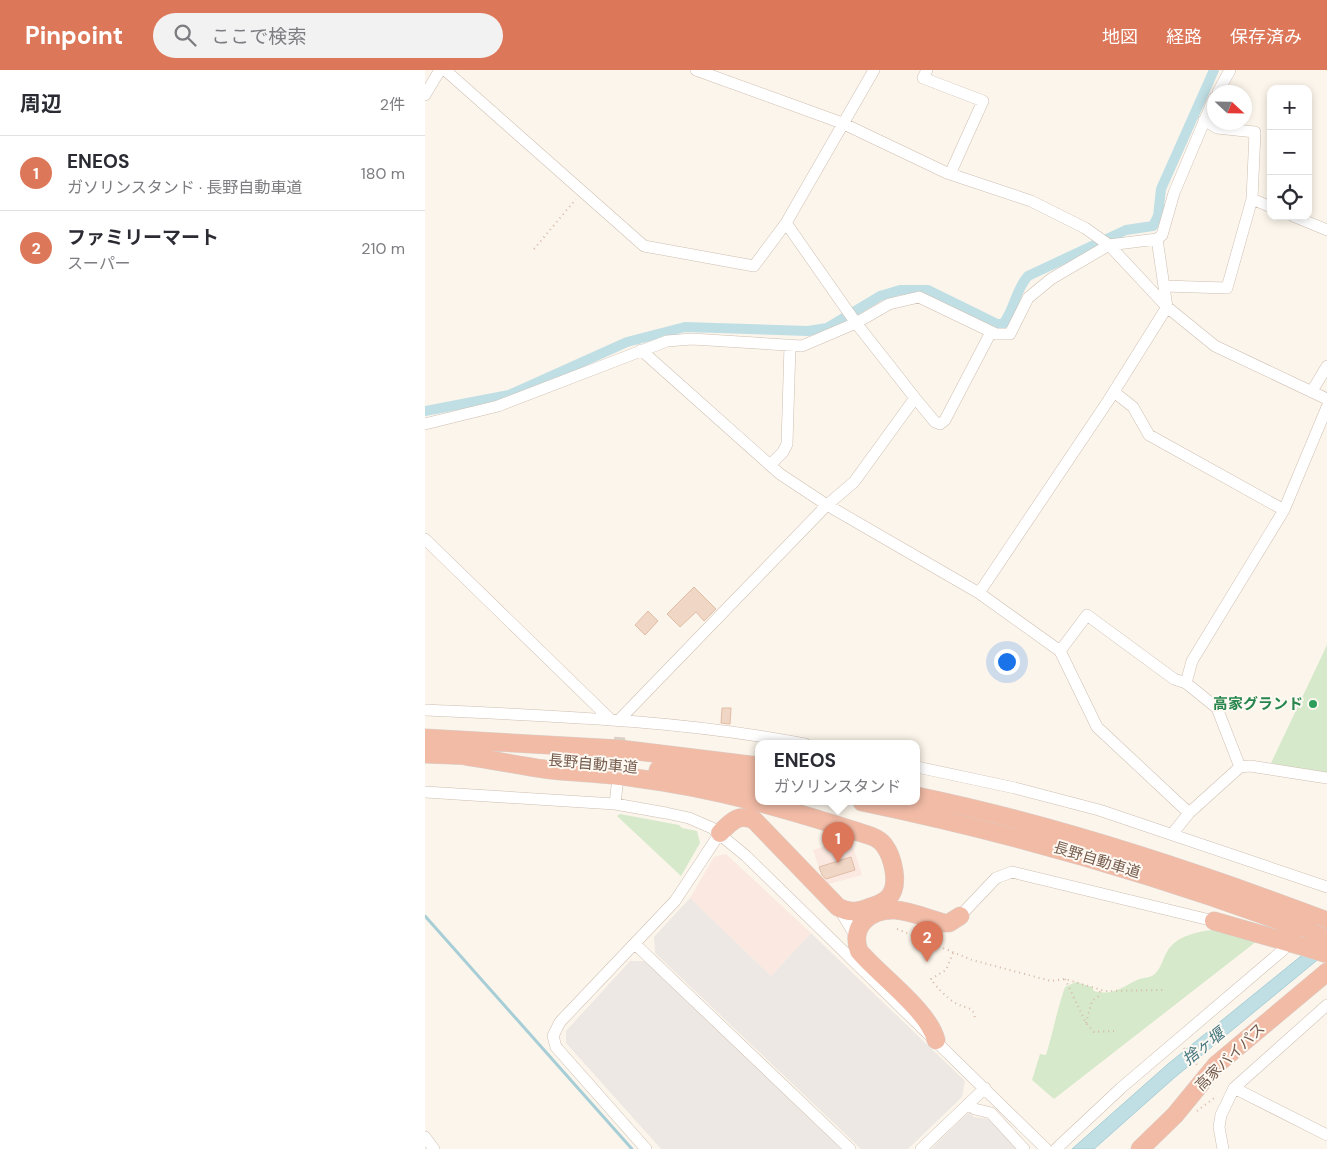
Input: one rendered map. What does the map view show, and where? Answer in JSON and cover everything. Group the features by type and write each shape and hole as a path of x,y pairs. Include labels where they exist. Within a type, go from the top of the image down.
{"highway":[{"name":"長野自動車道","path":"425,738 621,749 755,766"},
{"name":"長野自動車道","path":"425,754 620,766 755,783"},
{"path":"465,756 544,769 635,778 688,786 755,801"},
{"name":"長野自動車道","path":"920,797 1058,830 1112,846 1210,878 1327,921"},
{"path":"721,834 737,818 742,816 754,820 838,907 851,912 859,911 885,900 893,891 895,878 884,845 871,836 851,829 769,805"},
{"name":"長野自動車道","path":"876,805 968,825 1098,859 1204,893 1320,936"},
{"path":"936,1040 934,1032 925,1019 859,951 856,937 860,924 869,916 894,910 944,923 949,923 960,916"},
{"path":"1213,921 1290,947 1327,954"},
{"name":"高家バイパス","path":"1140,1149 1175,1115 1216,1066 1327,972"}],"street":[{"path":"425,95 440,70"},
{"path":"445,70 644,246 754,266 786,223 841,123 873,70"},
{"path":"696,70 841,123 950,174 1031,201 1085,228 1109,244 1167,307 1215,346 1327,399"},
{"path":"927,70 923,78 983,101 950,174"},
{"path":"1222,85 1230,70"},
{"path":"425,424 498,406 667,341 692,338 802,346 856,323 889,304 919,297 991,332 1010,334 1028,298 1051,280 1109,244 1157,240 1162,236 1174,193 1207,114"},
{"path":"1164,286 1227,288 1252,199 1255,132 1217,128 1204,120"},
{"path":"1252,199 1267,205"},
{"path":"1303,220 1327,230"},
{"path":"786,223 856,323 935,422 940,424 945,420 991,332"},
{"path":"979,593 1114,392 1167,307 1157,240"},
{"path":"770,466 787,444 790,345"},
{"path":"641,350 770,466 827,505 979,593 1060,651 1097,727 1189,813"},
{"path":"1312,391 1327,366"},
{"path":"1114,392 1133,407 1149,435 1284,510"},
{"path":"615,720 827,505 854,482 915,398"},
{"path":"1186,683 1192,661 1284,510 1327,407"},
{"path":"425,539 615,720 620,733"},
{"path":"1060,651 1087,615 1174,679 1186,683 1217,708 1240,767"},
{"path":"425,710 615,720 701,728 779,740"},
{"path":"1173,833 1189,813 1240,767 1250,766 1327,778"},
{"path":"920,767 1015,788 1099,810 1173,833 1327,887"},
{"path":"615,804 617,786"},
{"path":"425,792 615,804 689,818 721,834 936,1040 1046,1149"},
{"path":"646,1149 556,1047 553,1041 555,1029 675,901 721,834"},
{"path":"960,916 996,878 1012,872 1213,921"},
{"path":"893,891 900,905 908,913"},
{"path":"838,907 856,937"},
{"path":"635,944 850,1149"},
{"path":"1056,1149 1128,1082 1290,947"},
{"path":"1223,1149 1220,1121 1234,1088 1327,1005"},
{"path":"921,1149 985,1088"},
{"path":"1234,1088 1327,1135"},
{"path":"968,1104 975,1109 991,1113 1023,1149"},
{"path":"425,1138 434,1149"}],"path":[{"path":"534,248 582,192"},
{"path":"897,929 953,953 1051,981 1065,979 1101,989 1163,990"},
{"path":"953,953 946,970 931,979 957,1004 971,1008 975,1013 975,1020"},
{"path":"1065,979 1086,1023 1094,1032 1114,1032"},
{"path":"1086,1023 1092,1001 1098,997 1101,989"},
{"path":"1183,1048 1196,1064"},
{"path":"1197,1111 1217,1096"}],"shaded area":[{"path":"841,833 851,841 862,875 825,885 813,850 825,846 822,840"},
{"path":"726,854 811,933 771,976 690,898 714,857"},
{"path":"690,898 771,976 811,933 965,1081 962,1097 908,1149 861,1149 655,953 654,937"},
{"path":"630,961 645,961 841,1149 661,1149 566,1043 566,1031"},
{"path":"969,1112 974,1117 989,1119 1018,1149 931,1149"}],"green space":[{"name":"高家グランド","path":"1327,645 1327,774 1271,763"},
{"path":"620,814 679,825 682,828 697,831 700,843 681,876 617,816"},
{"path":"1214,930 1257,941 1054,1099 1032,1080 1040,1054 1046,1055 1065,987 1076,982 1092,987 1094,991 1111,992 1155,974 1168,950 1177,941 1195,933"}],"water":[{"name":"捨ヶ堰","path":"1327,935 1327,952 1174,1078 1094,1149 1072,1149 1168,1064"}],"building":[{"path":"694,587 716,609 704,621 696,612 680,627 667,614"},
{"path":"648,611 658,621 645,635 635,625"},
{"path":"722,708 731,708 730,724 721,723"},
{"path":"851,857 855,870 826,879 822,875 819,867"}],"waterway":[{"path":"425,411 509,395 627,342 685,327 808,331 827,328 880,296 900,290 928,290 997,324 1003,324 1020,287 1028,276 1126,230 1153,226 1158,216 1161,189 1214,70"},
{"path":"425,916 632,1149"}],"tunnel":[{"path":"617,781 620,733"}],"place":[{"name":"高家グランド","path":"1313,704"},
{"name":"ENEOS","path":"838,863"},
{"name":"ファミリーマート","path":"927,962"}]}
